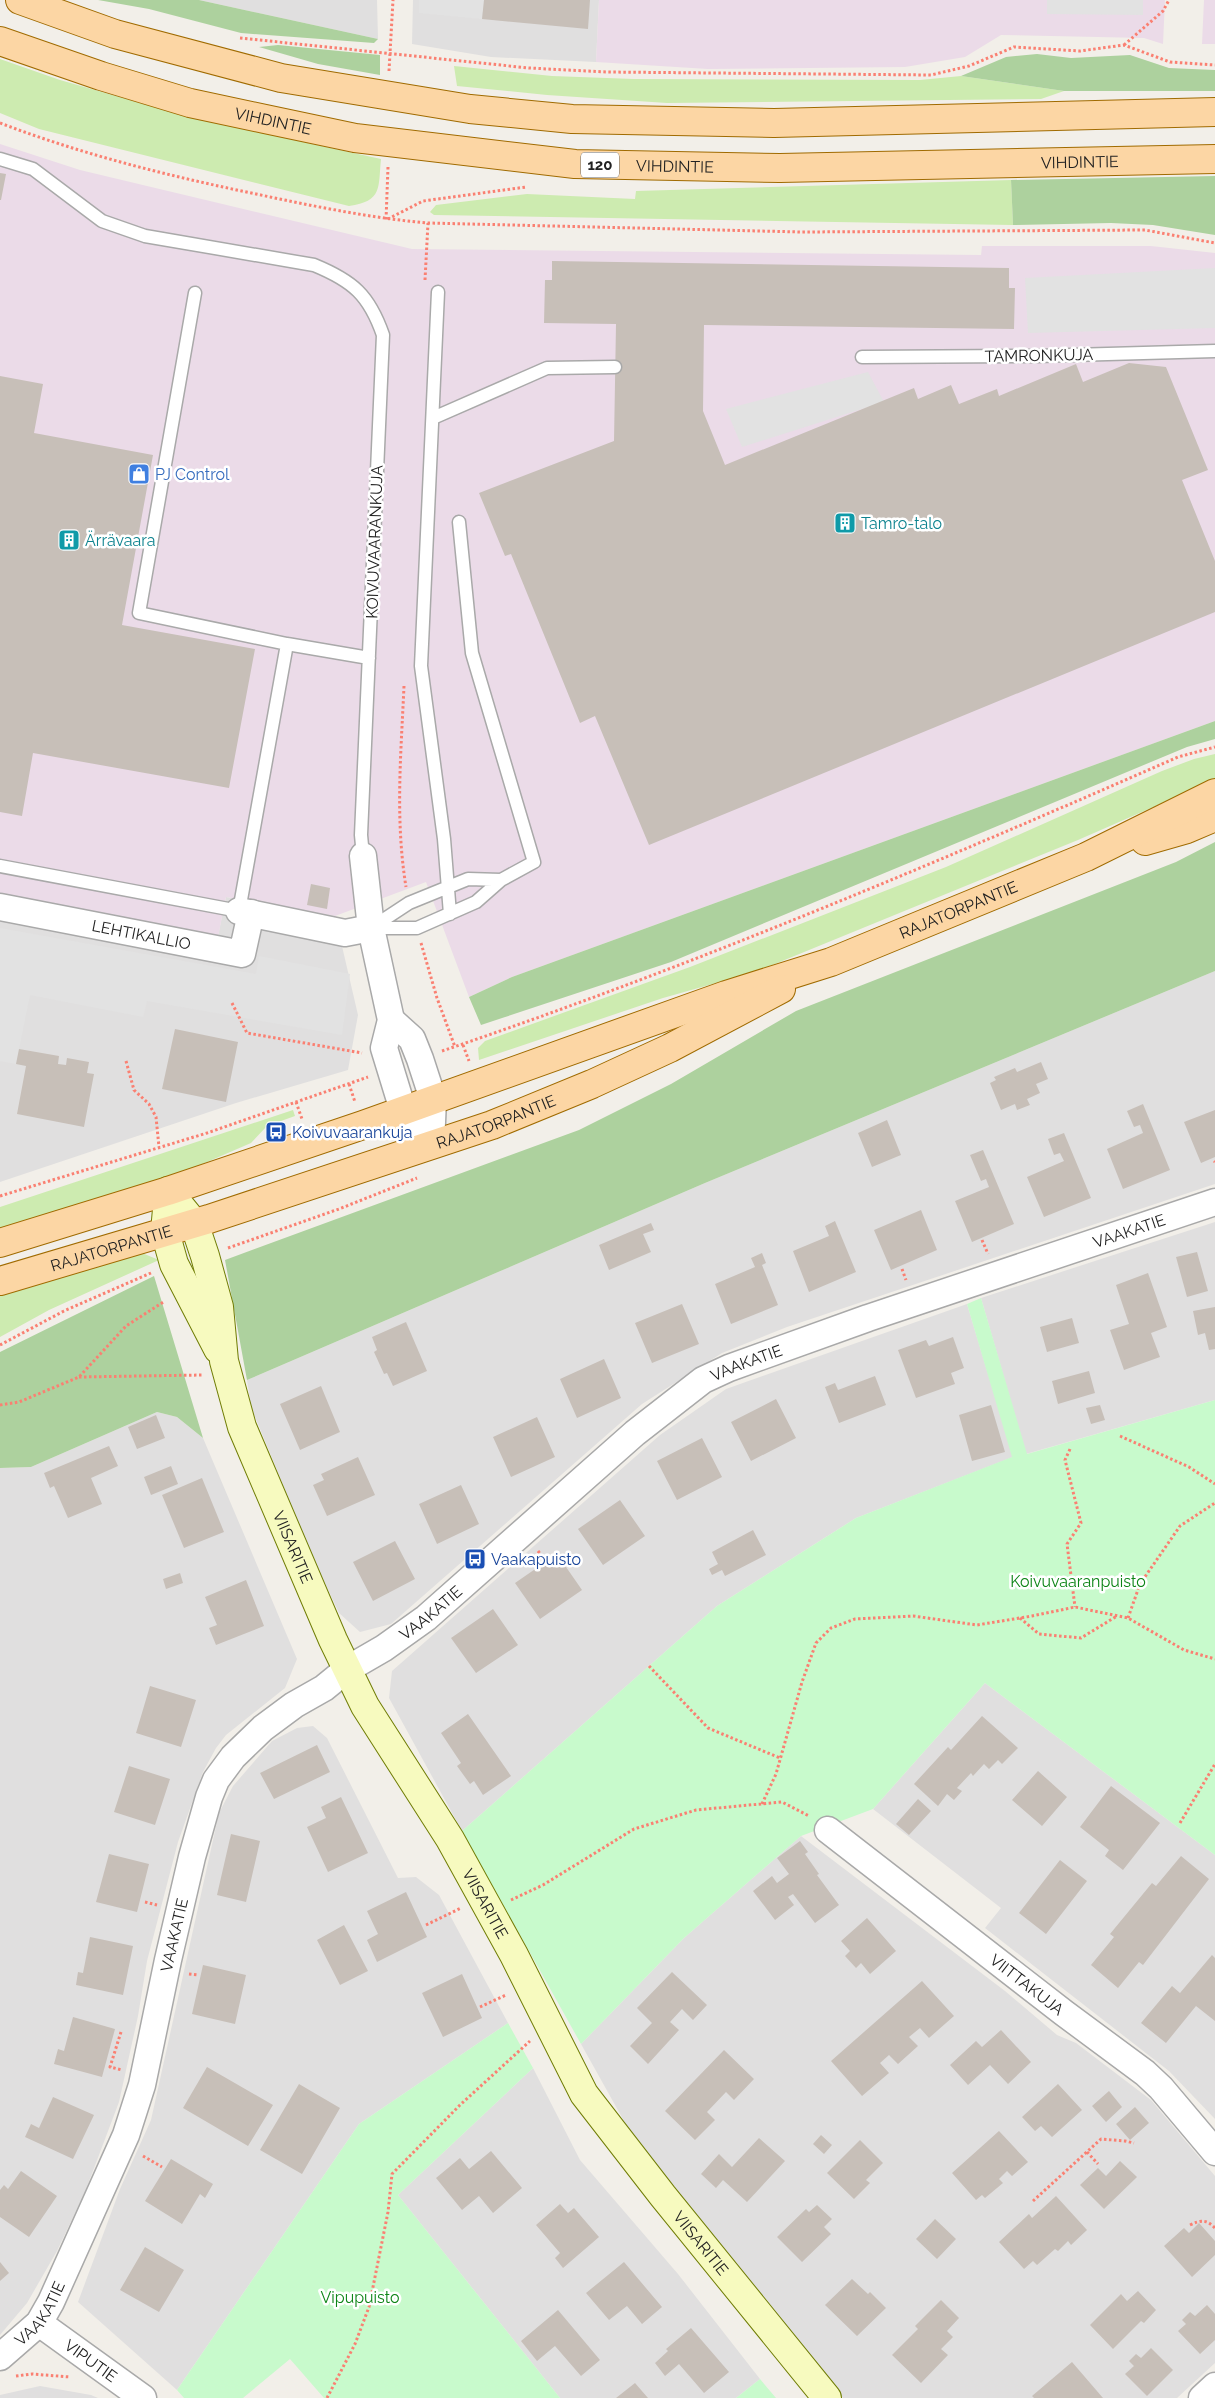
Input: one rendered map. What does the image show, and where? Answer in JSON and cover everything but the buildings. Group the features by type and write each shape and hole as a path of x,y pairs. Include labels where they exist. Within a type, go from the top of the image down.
{"main road":[{"path":"20,0 116,34 281,78 470,109 572,119 774,123 1215,112"},
{"name":"VIHDINTIE","path":"0,41 101,76 190,103 355,138 575,164 780,168 1215,159"},
{"name":"RAJATORPANTIE","path":"0,1243 168,1192 726,995 831,962 1086,857 1215,793"},
{"name":"RAJATORPANTIE","path":"1086,857 1187,829 1215,817"},
{"name":"RAJATORPANTIE","path":"0,1281 194,1223 492,1125 592,1084 734,1016 831,962"}],"street":[{"name":"KOIVUVAARANKUJA","path":"363,856 371,928 391,1020 384,1048 403,1110 431,1145"},
{"name":"LEHTIKALLIO","path":"0,907 242,954 245,912"},
{"path":"245,912 345,933 371,928"},
{"path":"391,1020 412,1039 433,1099 431,1145"},
{"name":"VIISARITIE","path":"168,1192 194,1223 219,1307 209,1367"},
{"name":"VIISARITIE","path":"168,1192 165,1232 209,1367 242,1427 346,1670 410,1778 450,1839 477,1908 549,2023 564,2057 584,2094 663,2196 827,2398"},
{"name":"VAAKATIE","path":"4,2367 39,2323 51,2302 92,2214 130,2122 142,2085 168,1960 202,1818 216,1780 233,1757 264,1728 346,1670 384,1648 426,1618 635,1433 703,1380 728,1368 868,1318 1215,1202"},
{"name":"VIITTAKUJA","path":"828,1830 1064,2013 1145,2073 1161,2088 1215,2152"},
{"name":"VIPUTIE","path":"39,2323 105,2373 143,2398"},
{"path":"1202,2398 1215,2386"}],"lane":[{"name":"KOIVUVAARANKUJA","path":"0,159 33,169 102,220 145,236 314,266 339,275 358,290 375,311 383,335 361,834 363,856"},
{"path":"438,292 421,666 444,839 446,888 450,914"},
{"path":"195,293 139,613 287,644 369,658"},
{"name":"TAMRONKUJA","path":"862,357 1036,356 1215,351"},
{"path":"433,418 547,368 615,367"},
{"path":"371,928 417,928 476,902 501,880 534,862 472,653 459,522"},
{"path":"0,866 245,912 287,644"},
{"path":"371,928 409,903 468,879 501,880"}],"path":[{"path":"389,77 393,0"},
{"path":"1124,45 1162,10 1170,0"},
{"path":"240,38 390,52 529,68 606,72 931,75 969,66 1014,47 1080,52 1124,45 1170,62 1215,64"},
{"path":"0,123 61,146 161,174 386,220 428,223 801,232 1145,230 1215,243"},
{"path":"386,220 388,164"},
{"path":"386,220 423,201 526,188"},
{"path":"420,1059 709,954 944,859 1178,757 1215,747"},
{"path":"232,1003 247,1033 365,1053"},
{"path":"126,1061 134,1090 149,1104 156,1116 159,1148"},
{"path":"0,1196 159,1148 391,1069"},
{"path":"296,1102 303,1122"},
{"path":"205,1256 386,1191"},
{"path":"0,1344 64,1311 174,1264"},
{"path":"79,1377 126,1326 172,1297"},
{"path":"0,1405 19,1402 79,1377 209,1367"},
{"path":"1120,1436 1188,1467 1215,1484"},
{"path":"1070,1449 1065,1460 1081,1523 1067,1544 1075,1607"},
{"path":"1128,1618 1140,1584 1180,1526 1215,1502"},
{"path":"762,1804 776,1774 802,1682 816,1643 831,1628 855,1619 913,1616 977,1625 1075,1607 1128,1618 1184,1650 1215,1659"},
{"path":"1020,1618 1039,1634 1081,1638 1118,1616"},
{"path":"649,1666 708,1728 780,1758"},
{"path":"1180,1823 1215,1764"},
{"path":"426,1925 542,1885 634,1829 696,1810 782,1802 808,1815 828,1830"},
{"path":"480,2007 512,1992"},
{"path":"327,2398 355,2344 369,2307 388,2212 392,2174 460,2105 549,2023"},
{"path":"1033,2201 1101,2139 1125,2140 1134,2143"},
{"path":"1087,2152 1098,2164"},
{"path":"1190,2225 1201,2220 1206,2221 1215,2228"},
{"path":"4,2367 32,2374 82,2376 105,2373"}],"shaded area":[{"path":"199,0 377,0 378,39"},
{"path":"413,0 599,0 596,62 491,57 412,44"},
{"path":"419,0 484,0 482,19 419,13"},
{"path":"599,0 1165,0 1163,44 1144,38 1001,35 965,57 905,67 708,69 596,62"},
{"path":"1047,0 1143,0 1143,15 1047,14"},
{"path":"1204,0 1215,0 1215,44 1202,44"},
{"path":"0,144 80,170 412,249 981,255 982,246 1151,246 1215,253 1215,721 512,977 469,997 426,882 335,916 226,897 218,937 0,896"},
{"path":"1215,268 1215,328 1028,333 1025,278"},
{"path":"868,372 884,402 742,447 726,409"},
{"path":"0,896 218,936 226,897 335,916 358,1015 348,1070 236,1103 0,1182"},
{"path":"0,928 256,974 259,956 350,974 342,1035 147,1001 143,1017 30,995 16,1064 0,1061"},
{"path":"1215,971 1215,1184 787,1327 722,1353 642,1404 391,1624 360,1632 339,1613 313,1558 251,1407 247,1380 705,1183"},
{"path":"1215,1222 1215,1400 1026,1454 981,1298"},
{"path":"967,1304 1013,1457 856,1518 717,1606 462,1831 389,1698 392,1671 660,1435 726,1389"},
{"path":"157,1412 177,1417 203,1438 297,1659 285,1688 226,1735 216,1748 203,1772 178,1842 147,1961 138,2016 119,2102 85,2192 57,2251 27,2303 0,2335 0,1468 31,1467"},
{"path":"985,1683 1215,1855 1215,2119 1169,2071 985,1928 1001,1908 873,1809"},
{"path":"313,1726 327,1738 398,1878 416,1877 439,1895 508,2023 359,2124 177,2390 78,2302 120,2189 151,2120 219,1813 233,1786 272,1741 297,1728"},
{"path":"801,1836 1005,1991 1057,2035 1076,2043 1151,2100 1215,2176 1215,2363 1177,2398 843,2398 629,2130 581,2044 684,1938"},
{"path":"533,2068 580,2160 678,2274 760,2379 736,2398 560,2398 398,2195"},
{"path":"40,2386 91,2395 98,2398 0,2398 0,2395"}],"green space":[{"path":"98,0 199,0 378,39 374,43 241,33 149,9"},
{"path":"278,45 380,55 380,75 318,64 259,47"},
{"path":"1037,54 1071,58 1130,55 1169,68 1215,70 1215,91 1064,91 961,76 1006,57"},
{"path":"0,59 60,80 193,118 381,159 377,192 368,201 349,206 39,129 0,113"},
{"path":"454,66 552,76 634,79 920,80 961,76 1064,91 1041,99 667,103 547,95 457,86"},
{"path":"1215,176 1215,235 1153,225 1111,223 1013,225 1011,180"},
{"path":"1011,180 1013,225 434,215 430,212 436,205 527,194 635,199 636,191"},
{"path":"1215,721 1215,739 1187,747 671,962 481,1025 469,997 512,977"},
{"path":"1215,754 1215,780 1078,840 755,972 663,998 479,1060 478,1048 485,1041 690,967 946,867 1162,771 1194,759"},
{"path":"1215,842 1215,971 705,1183 247,1380 225,1260 579,1130 671,1084 796,1011 1176,862"},
{"path":"293,1110 295,1116 267,1126 251,1143 184,1172 0,1230 0,1207"},
{"path":"129,1253 142,1253 159,1260 49,1310 0,1337 0,1290"},
{"path":"154,1276 203,1438 177,1417 157,1412 31,1467 0,1468 0,1352"},
{"name":"Koivuvaaranpuisto","path":"981,1298 1027,1454 1215,1400 1215,1855 985,1683 873,1809 801,1836 684,1938 581,2044 462,1831 717,1606 856,1518 1012,1457 967,1304"},
{"name":"Vipupuisto","path":"508,2023 533,2068 398,2195 560,2398 324,2398 290,2359 243,2398 184,2398 177,2390 359,2124"},
{"path":"760,2379 776,2398 736,2398"}],"place":[{"name":"PJ Control","path":"139,474"},
{"name":"Tamro-talo","path":"845,523"},
{"name":"Ärrävaara","path":"69,540"},
{"name":"Koivuvaarankuja","path":"276,1132"},
{"name":"Vaakapuisto","path":"475,1559"}]}
